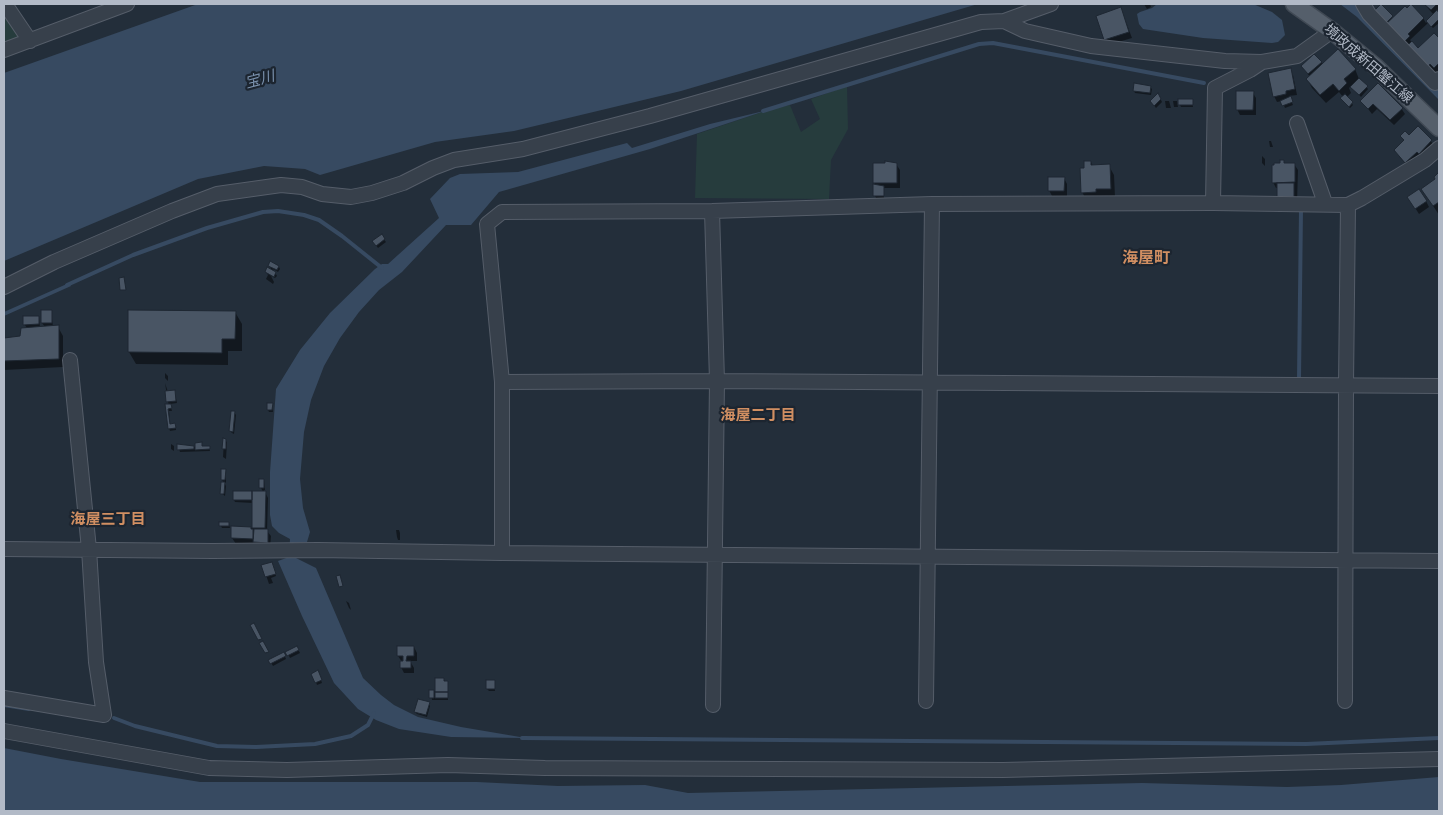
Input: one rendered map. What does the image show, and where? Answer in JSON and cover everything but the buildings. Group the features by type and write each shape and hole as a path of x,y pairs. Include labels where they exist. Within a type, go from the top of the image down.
{"main road":[{"name":"境政成新田蟹江線","path":"1294,4 1332,30 1376,67 1439,128"}],"street":[{"path":"5,4 30,41"},
{"path":"4,50 127,4"},
{"path":"4,287 54,262 217,194 281,185 302,187 322,194 351,197 372,193 403,184 433,168 454,160 532,147 650,116 981,22 1004,21 1051,4"},
{"path":"1363,4 1369,14 1435,83 1439,79"},
{"path":"1004,21 1025,31 1091,46 1225,61 1262,62 1297,56 1332,30"},
{"path":"1213,203 1215,88 1262,62"},
{"path":"1297,123 1325,204"},
{"path":"502,554 502,382 487,224 502,212 712,211 932,204 1213,203 1348,205 1425,160 1439,148"},
{"path":"926,701 932,204"},
{"path":"1346,701 1345,560 1348,205"},
{"path":"712,211 717,381 713,705"},
{"path":"4,698 104,715 96,662 90,550 70,360"},
{"path":"502,382 717,381 1439,386"},
{"path":"4,550 318,550 502,554 715,554 1439,561"},
{"path":"4,731 209,768 277,770 448,765 554,768 1003,770 1439,760"}],"green space":[{"path":"6,18 18,34 17,38 4,44 4,20"},
{"path":"847,86 848,129 831,160 829,199 695,198 697,134 768,110 790,105 801,132 820,119 811,99"}],"water":[{"name":"宝川","path":"198,4 978,4 681,91 514,131 435,142 320,175 305,169 264,166 198,179 4,261 4,73"},
{"path":"1157,4 1253,4 1272,12 1282,20 1285,35 1278,42 1272,43 1203,38 1143,29 1139,24 1137,14"},
{"path":"1340,4 1361,4 1367,15 1439,89 1439,100 1357,17"},
{"path":"768,110 650,149 499,192 471,225 446,225 402,272 379,290 359,312 340,338 324,366 311,400 304,432 300,479 303,508 310,532 307,542 294,543 294,557 316,568 363,678 381,695 394,705 418,717 461,727 526,738 451,737 399,729 376,720 358,709 334,683 302,616 278,561 289,557 290,539 279,533 272,526 270,515 270,472 276,389 300,350 330,313 375,269 382,264 388,264 439,218 430,199 450,178 460,174 518,172 627,143 632,148 710,124"},
{"path":"69,283 71,286 4,316 4,312"},
{"path":"4,748 200,782 477,782 558,786 645,785 688,793 1142,783 1287,787 1341,785 1439,777 1439,811 4,811"}],"waterway":[{"path":"763,111 979,44 993,43 1204,83"},
{"path":"1299,209 1301,209 1299,379"},
{"path":"67,285 133,255 207,228 263,212 278,211 304,215 319,220 382,268"},
{"path":"4,705 29,709"},
{"path":"114,718 135,726 217,746 256,747 315,744 351,736 368,725 374,713"},
{"path":"522,738 1306,744 1439,738"}],"district":[{"name":"海屋町","path":"1146,259"},
{"name":"海屋二丁目","path":"758,416"},
{"name":"海屋三丁目","path":"108,520"}]}
